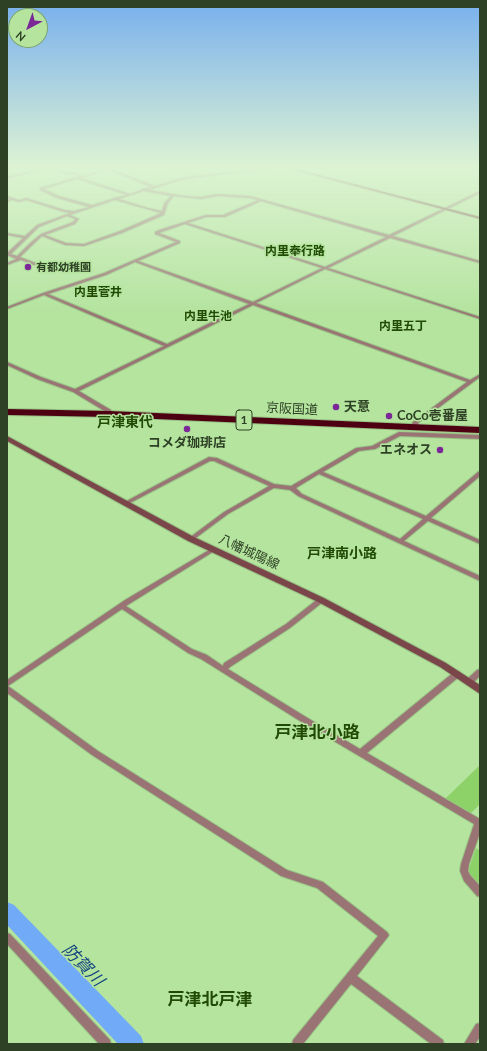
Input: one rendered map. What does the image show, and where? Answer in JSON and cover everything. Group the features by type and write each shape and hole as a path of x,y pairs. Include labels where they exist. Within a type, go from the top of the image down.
{"highway":[{"name":"京阪国道","path":"7,412 109,414 480,430"},
{"name":"京阪国道","path":"7,416 108,418 480,434"}],"main road":[{"name":"八幡城陽線","path":"7,438 191,539 321,600 443,664 480,690"}],"street":[{"path":"35,264 7,255 33,229 44,222 60,217"},
{"path":"7,264 18,258 42,235 74,222 77,219 72,217"},
{"path":"42,235 65,244 84,245 122,232 156,217"},
{"path":"7,308 99,276 179,242 156,233 184,222 202,217"},
{"path":"321,217 480,262"},
{"path":"75,391 430,217"},
{"path":"184,222 480,318"},
{"path":"7,234 24,237"},
{"path":"135,261 470,382"},
{"path":"44,294 168,346"},
{"path":"7,363 39,378 75,391 109,411 109,414"},
{"path":"418,428 415,423 480,375"},
{"path":"292,488 358,450 373,448 399,434 480,437"},
{"path":"126,503 209,459 215,459 274,486 292,488 300,495 480,579"},
{"path":"320,472 480,542"},
{"path":"400,542 480,473"},
{"path":"191,539 226,513 274,486"},
{"path":"7,684 122,606 214,549"},
{"path":"224,670 227,665 288,626 321,600"},
{"path":"122,606 190,651 204,657 479,823 464,871 467,878 480,893"},
{"path":"469,682 480,672"},
{"path":"362,753 457,674"},
{"path":"7,689 95,753 284,872 320,886 384,935 297,1044"},
{"path":"7,937 106,1044"},
{"path":"350,977 439,1044"},
{"path":"469,1044 480,1028"}],"green space":[{"path":"480,765 480,804 469,815 444,800"},
{"path":"476,848 480,851 480,888 473,882 468,871"}],"waterway":[{"name":"防賀川","path":"7,911 133,1044"}],"place":[{"name":"有都幼稚園","path":"28,267"},
{"name":"天意","path":"336,407"},
{"name":"CoCo壱番屋","path":"389,416"},
{"name":"コメダ珈琲店","path":"187,429"},
{"name":"エネオス","path":"440,450"}],"district":[{"name":"内里奉行路","path":"295,251"},
{"name":"内里菅井","path":"98,292"},
{"name":"内里牛池","path":"208,316"},
{"name":"内里五丁","path":"403,326"},
{"name":"戸津東代","path":"125,422"},
{"name":"戸津南小路","path":"342,553"},
{"name":"戸津北小路","path":"317,733"},
{"name":"戸津北戸津","path":"210,1000"}]}
